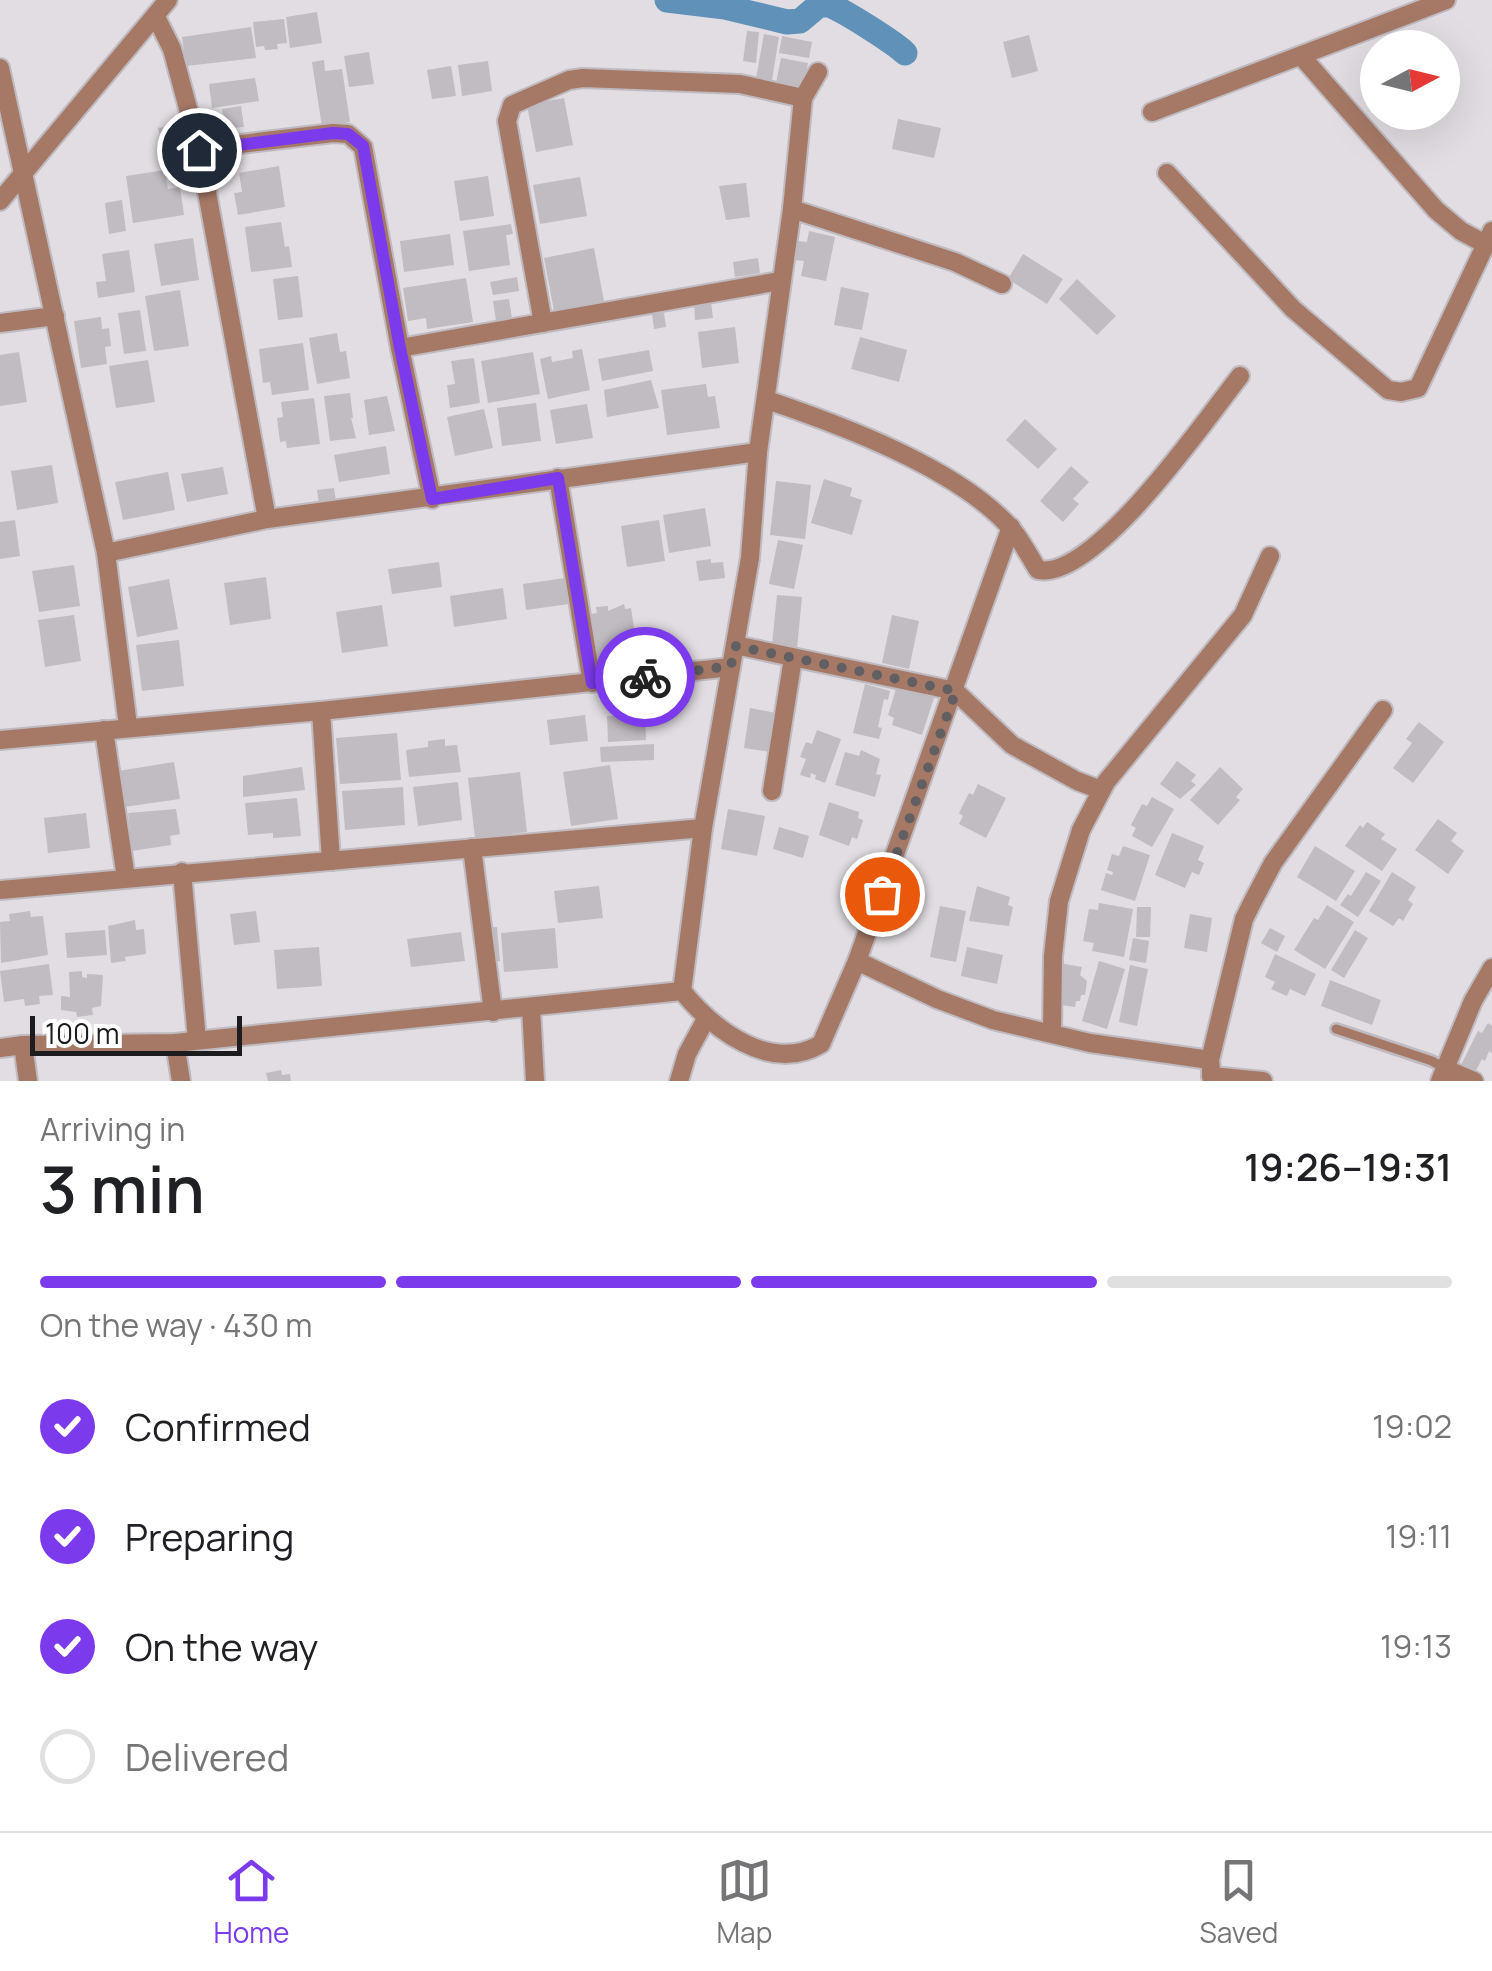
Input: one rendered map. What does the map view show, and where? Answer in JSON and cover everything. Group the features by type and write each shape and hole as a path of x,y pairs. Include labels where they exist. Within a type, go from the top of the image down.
{"street":[{"path":"0,201 168,0"},
{"path":"1152,112 1446,0"},
{"path":"156,18 172,49 199,150 267,519"},
{"path":"1167,174 1293,309 1388,390 1418,388 1489,238 1461,231 1436,210 1302,57"},
{"path":"0,68 106,553 128,726"},
{"path":"818,72 803,98 792,209 758,452 750,558 703,828 682,991 706,1019 739,1043 781,1052 812,1049 821,1044 858,961 1011,527"},
{"path":"543,323 506,121 512,105 569,80 583,78 740,84 803,98"},
{"path":"199,150 333,133 348,134 363,146 432,499"},
{"path":"792,209 955,262 1002,284"},
{"path":"400,348 780,281"},
{"path":"0,323 56,316"},
{"path":"766,400 850,428 959,486 1011,527 1038,570 1049,572 1065,567 1130,516 1240,376"},
{"path":"106,553 267,519 758,452"},
{"path":"558,478 592,683"},
{"path":"1052,1032 1053,956 1059,901 1081,830 1102,790 1243,614 1270,556"},
{"path":"735,646 956,691 1012,745 1077,781 1102,790"},
{"path":"772,791 793,658"},
{"path":"0,740 320,711 731,666"},
{"path":"1211,1072 1244,918 1273,864 1382,710"},
{"path":"320,711 331,860"},
{"path":"104,730 126,878"},
{"path":"0,890 703,828"},
{"path":"472,848 493,1012"},
{"path":"182,872 198,1040"},
{"path":"858,961 937,999 993,1020 1263,1081"},
{"path":"1474,1081 1443,1075 1492,968"},
{"path":"0,1048 174,1043 682,991"},
{"path":"531,1008 534,1081"},
{"path":"680,1081 688,1054 706,1019"},
{"path":"174,1043 181,1081"},
{"path":"22,1045 28,1081"}],"lane":[{"path":"1336,1029 1432,1062 1443,1075"}],"building":[{"path":"317,12 322,43 290,48 286,17"},
{"path":"284,19 287,43 277,44 278,49 256,47 253,22"},
{"path":"251,27 256,58 186,66 182,37"},
{"path":"747,31 759,32 756,63 743,61"},
{"path":"764,34 779,37 771,86 755,84"},
{"path":"1029,35 1038,71 1012,78 1003,42"},
{"path":"782,36 812,42 809,58 779,53"},
{"path":"369,52 374,84 349,87 344,56"},
{"path":"781,58 808,63 803,93 775,88"},
{"path":"324,60 325,71 342,69 350,122 322,127 312,62"},
{"path":"488,61 492,91 462,96 458,65"},
{"path":"451,66 456,96 432,99 427,70"},
{"path":"255,78 259,101 212,108 209,84"},
{"path":"564,98 573,145 536,152 527,105"},
{"path":"241,106 244,127 225,129 222,109"},
{"path":"898,119 941,128 934,158 892,149"},
{"path":"179,124 185,146 164,151 158,128"},
{"path":"279,166 285,207 238,215 234,193 242,192 239,173"},
{"path":"165,170 168,189 180,187 184,215 133,223 126,176"},
{"path":"488,176 494,216 460,221 454,181"},
{"path":"580,177 587,216 540,224 533,185"},
{"path":"746,183 750,217 726,220 719,186"},
{"path":"122,200 126,231 109,234 105,203"},
{"path":"281,222 292,267 251,272 245,227"},
{"path":"511,224 513,234 506,235 510,265 469,271 463,231"},
{"path":"809,231 835,237 826,281 801,276 804,261 794,260 798,241 807,242"},
{"path":"450,234 454,265 404,272 400,241"},
{"path":"193,238 199,280 161,286 154,244"},
{"path":"594,248 604,301 554,311 544,258"},
{"path":"129,250 135,292 98,298 96,282 106,281 102,254"},
{"path":"1023,254 1063,279 1047,304 1008,279"},
{"path":"758,258 760,273 735,277 733,262"},
{"path":"298,276 303,317 278,320 273,279"},
{"path":"517,277 519,291 493,295 490,282"},
{"path":"466,278 473,322 427,329 426,318 408,321 403,288"},
{"path":"1077,279 1116,316 1097,335 1059,299"},
{"path":"841,287 869,293 862,330 834,325"},
{"path":"180,290 189,346 154,351 145,296"},
{"path":"509,299 513,325 497,327 493,301"},
{"path":"711,302 713,318 695,320 694,303"},
{"path":"140,310 146,351 124,354 118,313"},
{"path":"664,313 666,327 654,329 652,314"},
{"path":"101,317 102,329 109,328 107,364 81,368 74,321"},
{"path":"735,327 739,363 702,368 698,332"},
{"path":"337,333 340,352 346,351 350,378 317,384 309,338"},
{"path":"860,337 907,350 899,382 851,369"},
{"path":"303,343 309,390 272,395 270,382 263,383 259,349"},
{"path":"582,349 590,390 548,399 540,359 551,356 552,362 573,358 572,351"},
{"path":"649,350 653,371 602,381 598,359"},
{"path":"19,352 27,402 0,406 0,355"},
{"path":"533,352 540,394 488,403 481,361"},
{"path":"474,358 480,403 450,408 447,385 455,384 451,361"},
{"path":"148,360 155,402 116,408 109,366"},
{"path":"651,380 659,408 607,417 604,390"},
{"path":"706,384 708,397 715,396 720,428 667,435 661,390"},
{"path":"350,393 356,438 330,441 324,396"},
{"path":"387,396 395,431 369,435 364,400"},
{"path":"314,398 320,444 287,448 286,441 280,442 277,418 283,417 281,402"},
{"path":"536,403 541,441 502,446 497,408"},
{"path":"587,404 593,438 556,444 550,410"},
{"path":"484,409 493,448 455,456 447,417"},
{"path":"1025,419 1057,449 1038,469 1006,440"},
{"path":"386,446 390,474 339,482 334,455"},
{"path":"52,465 58,503 17,510 11,471"},
{"path":"1071,466 1089,482 1073,499 1079,504 1063,522 1040,501"},
{"path":"223,467 228,494 187,502 181,474"},
{"path":"168,472 175,510 123,520 115,482"},
{"path":"824,479 852,488 850,496 862,500 852,535 811,523"},
{"path":"776,481 811,485 805,539 770,535"},
{"path":"334,488 337,509 320,512 317,490"},
{"path":"705,508 711,546 669,553 663,515"},
{"path":"15,520 20,556 0,559 0,522"},
{"path":"659,520 665,561 627,567 621,526"},
{"path":"778,540 803,545 794,589 769,584"},
{"path":"711,559 711,563 723,562 725,578 699,581 696,561"},
{"path":"439,562 442,587 392,594 388,569"},
{"path":"74,565 80,606 39,612 32,571"},
{"path":"266,577 271,619 230,625 224,583"},
{"path":"565,578 569,604 526,610 523,584"},
{"path":"169,579 178,629 137,637 128,587"},
{"path":"503,588 507,619 454,627 450,596"},
{"path":"777,595 802,597 797,648 772,645"},
{"path":"624,604 625,609 631,608 637,646 619,652 618,648 605,650 606,657 595,658 585,615 597,613 596,607 608,606 608,611"},
{"path":"382,605 388,646 342,653 336,612"},
{"path":"74,615 81,661 45,667 38,620"},
{"path":"892,615 919,621 909,669 882,663"},
{"path":"179,640 184,686 142,691 136,645"},
{"path":"865,684 890,691 888,700 884,699 879,739 853,733"},
{"path":"897,686 934,698 922,735 892,725 894,718 888,715"},
{"path":"635,708 635,715 645,714 646,740 608,742 607,716 614,716 614,709"},
{"path":"750,708 776,713 770,752 744,748"},
{"path":"585,715 588,741 550,745 547,720"},
{"path":"1419,722 1444,742 1413,783 1393,768 1412,743 1406,739"},
{"path":"817,730 841,739 825,783 811,773 810,778 800,775 806,759 800,757 806,742 812,744"},
{"path":"397,733 401,780 340,784 336,738"},
{"path":"445,739 445,746 457,745 461,772 409,777 406,750 428,747 428,741"},
{"path":"654,744 654,760 601,762 600,747"},
{"path":"861,750 880,759 876,774 881,775 875,797 835,785 845,752 859,756"},
{"path":"1177,761 1196,775 1191,781 1196,785 1180,799 1160,784"},
{"path":"174,762 180,799 124,807 118,771"},
{"path":"610,765 618,819 571,826 563,772"},
{"path":"302,767 305,790 243,797 243,776"},
{"path":"1220,767 1243,789 1236,797 1240,800 1218,825 1190,800"},
{"path":"520,772 527,832 475,838 468,778"},
{"path":"458,782 462,820 418,826 413,787"},
{"path":"978,784 1006,798 986,838 959,824 963,816 959,813"},
{"path":"403,787 405,825 345,830 342,791"},
{"path":"1152,797 1174,809 1152,847 1132,836 1136,828 1131,825 1142,804 1147,806"},
{"path":"297,798 301,836 248,835 245,803"},
{"path":"829,802 859,812 858,818 863,820 857,839 852,837 849,846 819,835"},
{"path":"176,809 180,834 170,836 171,845 132,851 128,813"},
{"path":"728,809 765,816 757,856 721,849"},
{"path":"86,813 90,848 48,853 44,818"},
{"path":"1438,819 1457,833 1451,841 1464,851 1448,874 1415,850"},
{"path":"1367,822 1385,834 1381,839 1397,849 1382,871 1345,846 1360,825 1363,828"},
{"path":"779,827 809,836 803,858 773,849"},
{"path":"1172,833 1204,846 1198,860 1204,863 1199,875 1192,872 1185,888 1155,875"},
{"path":"1123,846 1150,855 1135,901 1101,890 1106,873 1113,872 1107,870 1112,854 1119,856"},
{"path":"1315,846 1355,871 1336,901 1297,877"},
{"path":"1366,872 1381,881 1358,917 1340,905 1348,894 1351,896"},
{"path":"1392,872 1416,887 1408,900 1413,904 1403,921 1399,918 1393,926 1369,911"},
{"path":"599,886 603,918 558,923 554,891"},
{"path":"977,886 1010,897 1008,905 1013,907 1009,926 969,921"},
{"path":"1099,903 1133,909 1124,957 1092,951 1094,943 1083,941 1089,909 1098,910"},
{"path":"1327,905 1354,922 1325,969 1294,950"},
{"path":"940,906 966,911 956,962 930,957"},
{"path":"1137,907 1151,907 1150,937 1136,937"},
{"path":"30,911 31,917 43,916 48,955 1,963 0,922 10,921 9,914"},
{"path":"256,911 260,942 234,945 230,914"},
{"path":"1190,914 1212,918 1207,952 1184,948"},
{"path":"135,920 136,930 144,929 146,954 111,963 108,926"},
{"path":"497,927 500,961 488,962 485,928"},
{"path":"555,928 558,968 504,972 501,933"},
{"path":"1270,928 1285,936 1277,952 1261,943"},
{"path":"105,930 107,955 67,958 65,933"},
{"path":"1355,930 1368,938 1344,978 1331,970"},
{"path":"461,932 465,961 411,967 407,939"},
{"path":"1133,938 1149,941 1146,963 1129,960"},
{"path":"319,947 322,986 277,989 274,950"},
{"path":"967,947 1003,955 997,984 961,976"},
{"path":"1275,954 1316,974 1305,996 1290,989 1287,996 1271,989 1275,982 1265,977"},
{"path":"1099,961 1125,969 1107,1029 1082,1021"},
{"path":"1059,963 1082,967 1080,975 1087,981 1085,995 1076,1001 1075,1007 1053,1004"},
{"path":"49,964 53,995 39,996 40,1004 25,1006 24,999 4,1002 0,971"},
{"path":"1130,965 1148,969 1137,1026 1119,1022"},
{"path":"82,971 82,977 87,978 87,974 103,975 101,1006 92,1008 93,1015 77,1017 76,1012 61,1010 61,996 70,997 69,972"},
{"path":"1330,980 1381,1000 1372,1025 1321,1006"},
{"path":"1488,1023 1492,1026 1492,1053 1489,1051 1485,1061 1482,1059 1474,1074 1460,1067 1478,1031 1482,1033"},
{"path":"281,1070 282,1075 290,1074 291,1081 268,1081 266,1073"}],"waterway":[{"path":"667,0 725,7 787,22 800,21 819,5 829,5 905,53"}],"way so far":[{"path":"645,677 731,666 735,646 956,691 882,894"}],"route":[{"path":"199,150 333,133 348,134 363,146 432,499 558,478 592,683 645,677"}]}
